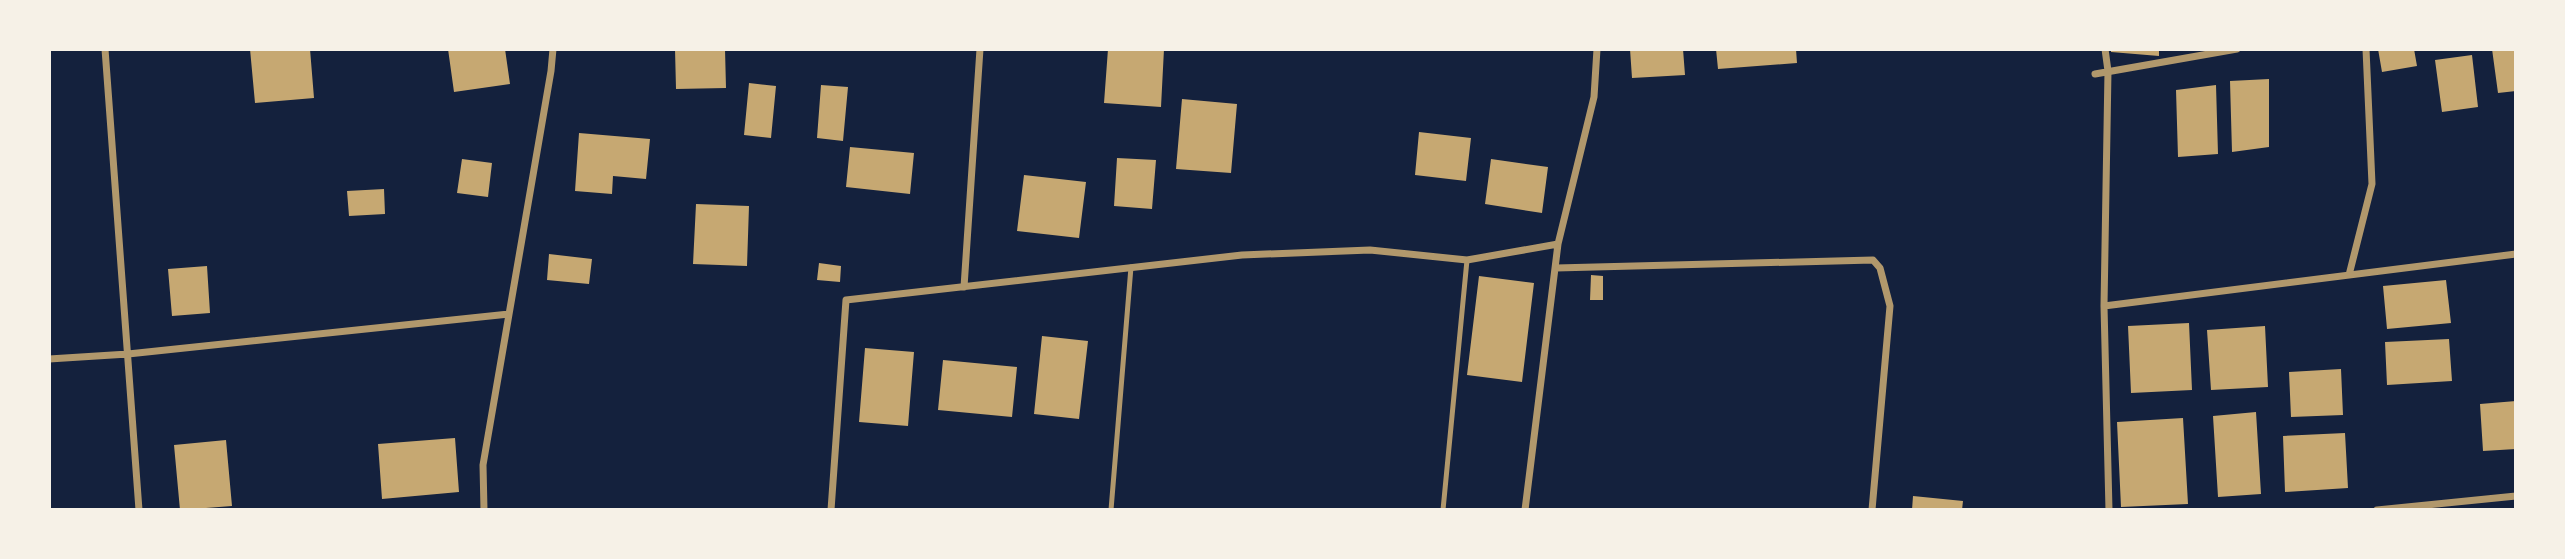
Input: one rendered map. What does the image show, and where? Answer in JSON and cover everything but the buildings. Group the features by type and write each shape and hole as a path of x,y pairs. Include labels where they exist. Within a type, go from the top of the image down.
{"street":[{"path":"105,49 139,510"},
{"path":"484,510 483,465 553,49"},
{"path":"964,286 980,49"},
{"path":"1525,510 1558,244 1594,97 1597,49"},
{"path":"2105,49 2108,71 2104,306 2109,510"},
{"path":"2095,74 2237,49"},
{"path":"2349,275 2372,184 2366,49"},
{"path":"831,510 846,300 1242,255 1370,250 1467,260 1558,244"},
{"path":"2104,306 2516,254"},
{"path":"1556,268 1873,260 1880,268 1890,306 1872,510"},
{"path":"49,359 128,354 509,314"},
{"path":"2377,510 2516,496"}],"lane":[{"path":"1443,510 1467,260"},
{"path":"1111,510 1131,267"}]}
